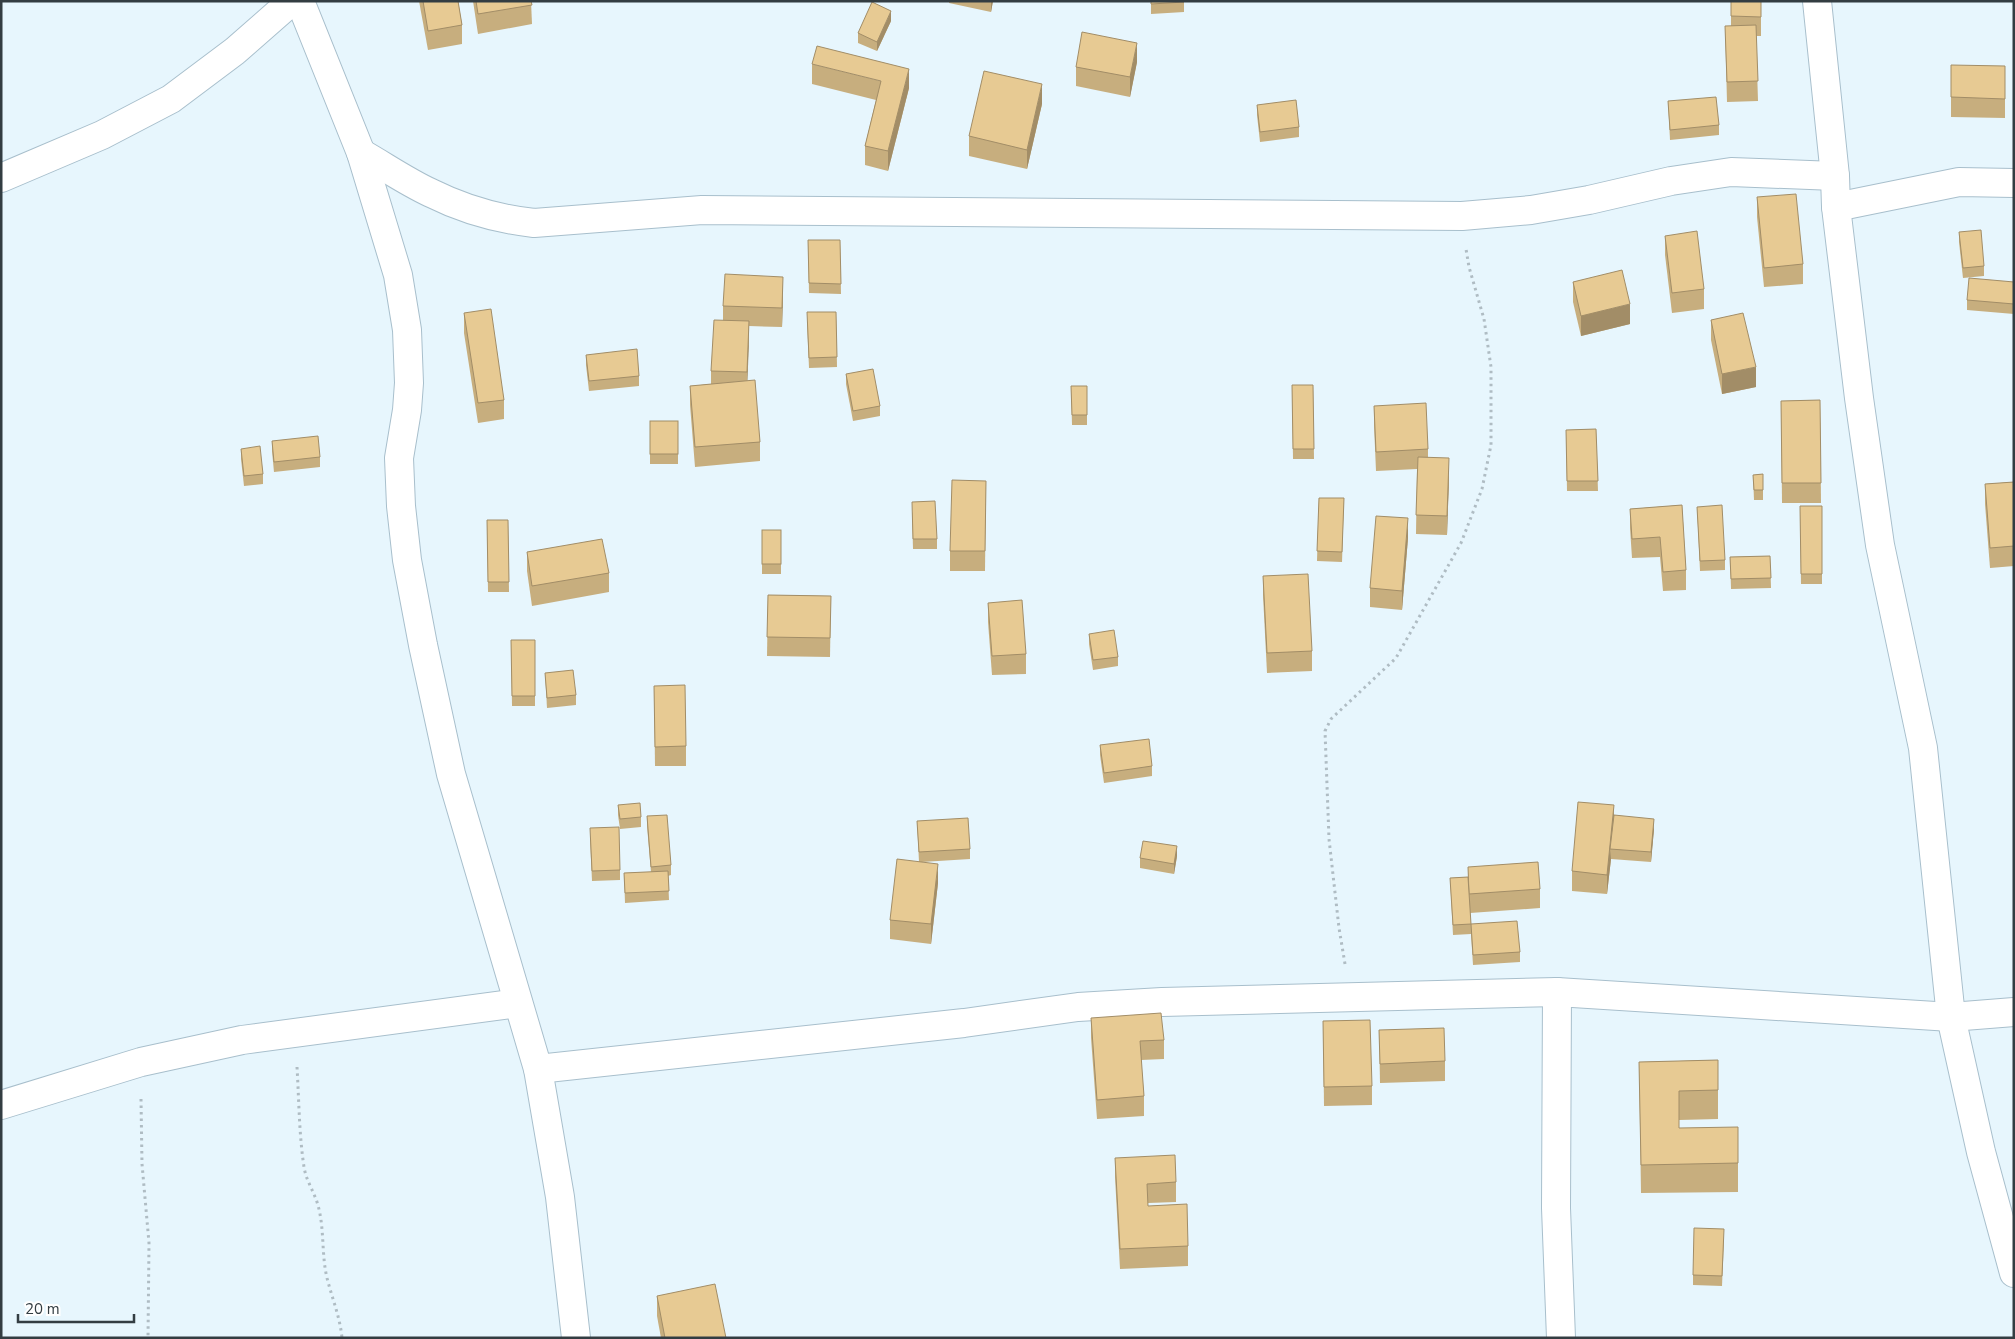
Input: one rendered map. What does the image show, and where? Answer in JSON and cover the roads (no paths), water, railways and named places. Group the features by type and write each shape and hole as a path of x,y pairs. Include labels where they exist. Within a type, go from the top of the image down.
{"street":[{"path":"1,178 102,135 171,99 235,51 292,1"},
{"path":"300,1 361,153 398,275 407,330 408,401 399,458 401,506 410,579 451,774 538,1069 560,1197 576,1338"},
{"path":"1817,1 1835,176 1836,207 1859,398 1880,544 1923,748 1951,1017 1981,1152 2014,1273"},
{"path":"361,153 431,193 507,220 534,222 702,210 1462,216 1531,210 1589,200 1671,181 1731,172 1835,176"},
{"path":"1836,207 1959,182 2014,183"},
{"path":"538,1069 954,1024 1078,1007 1162,1002 1557,992 1951,1017 2014,1012"},
{"path":"1557,992 1556,1208 1561,1338"},
{"path":"1,1105 141,1062 242,1040 518,1003"}]}
